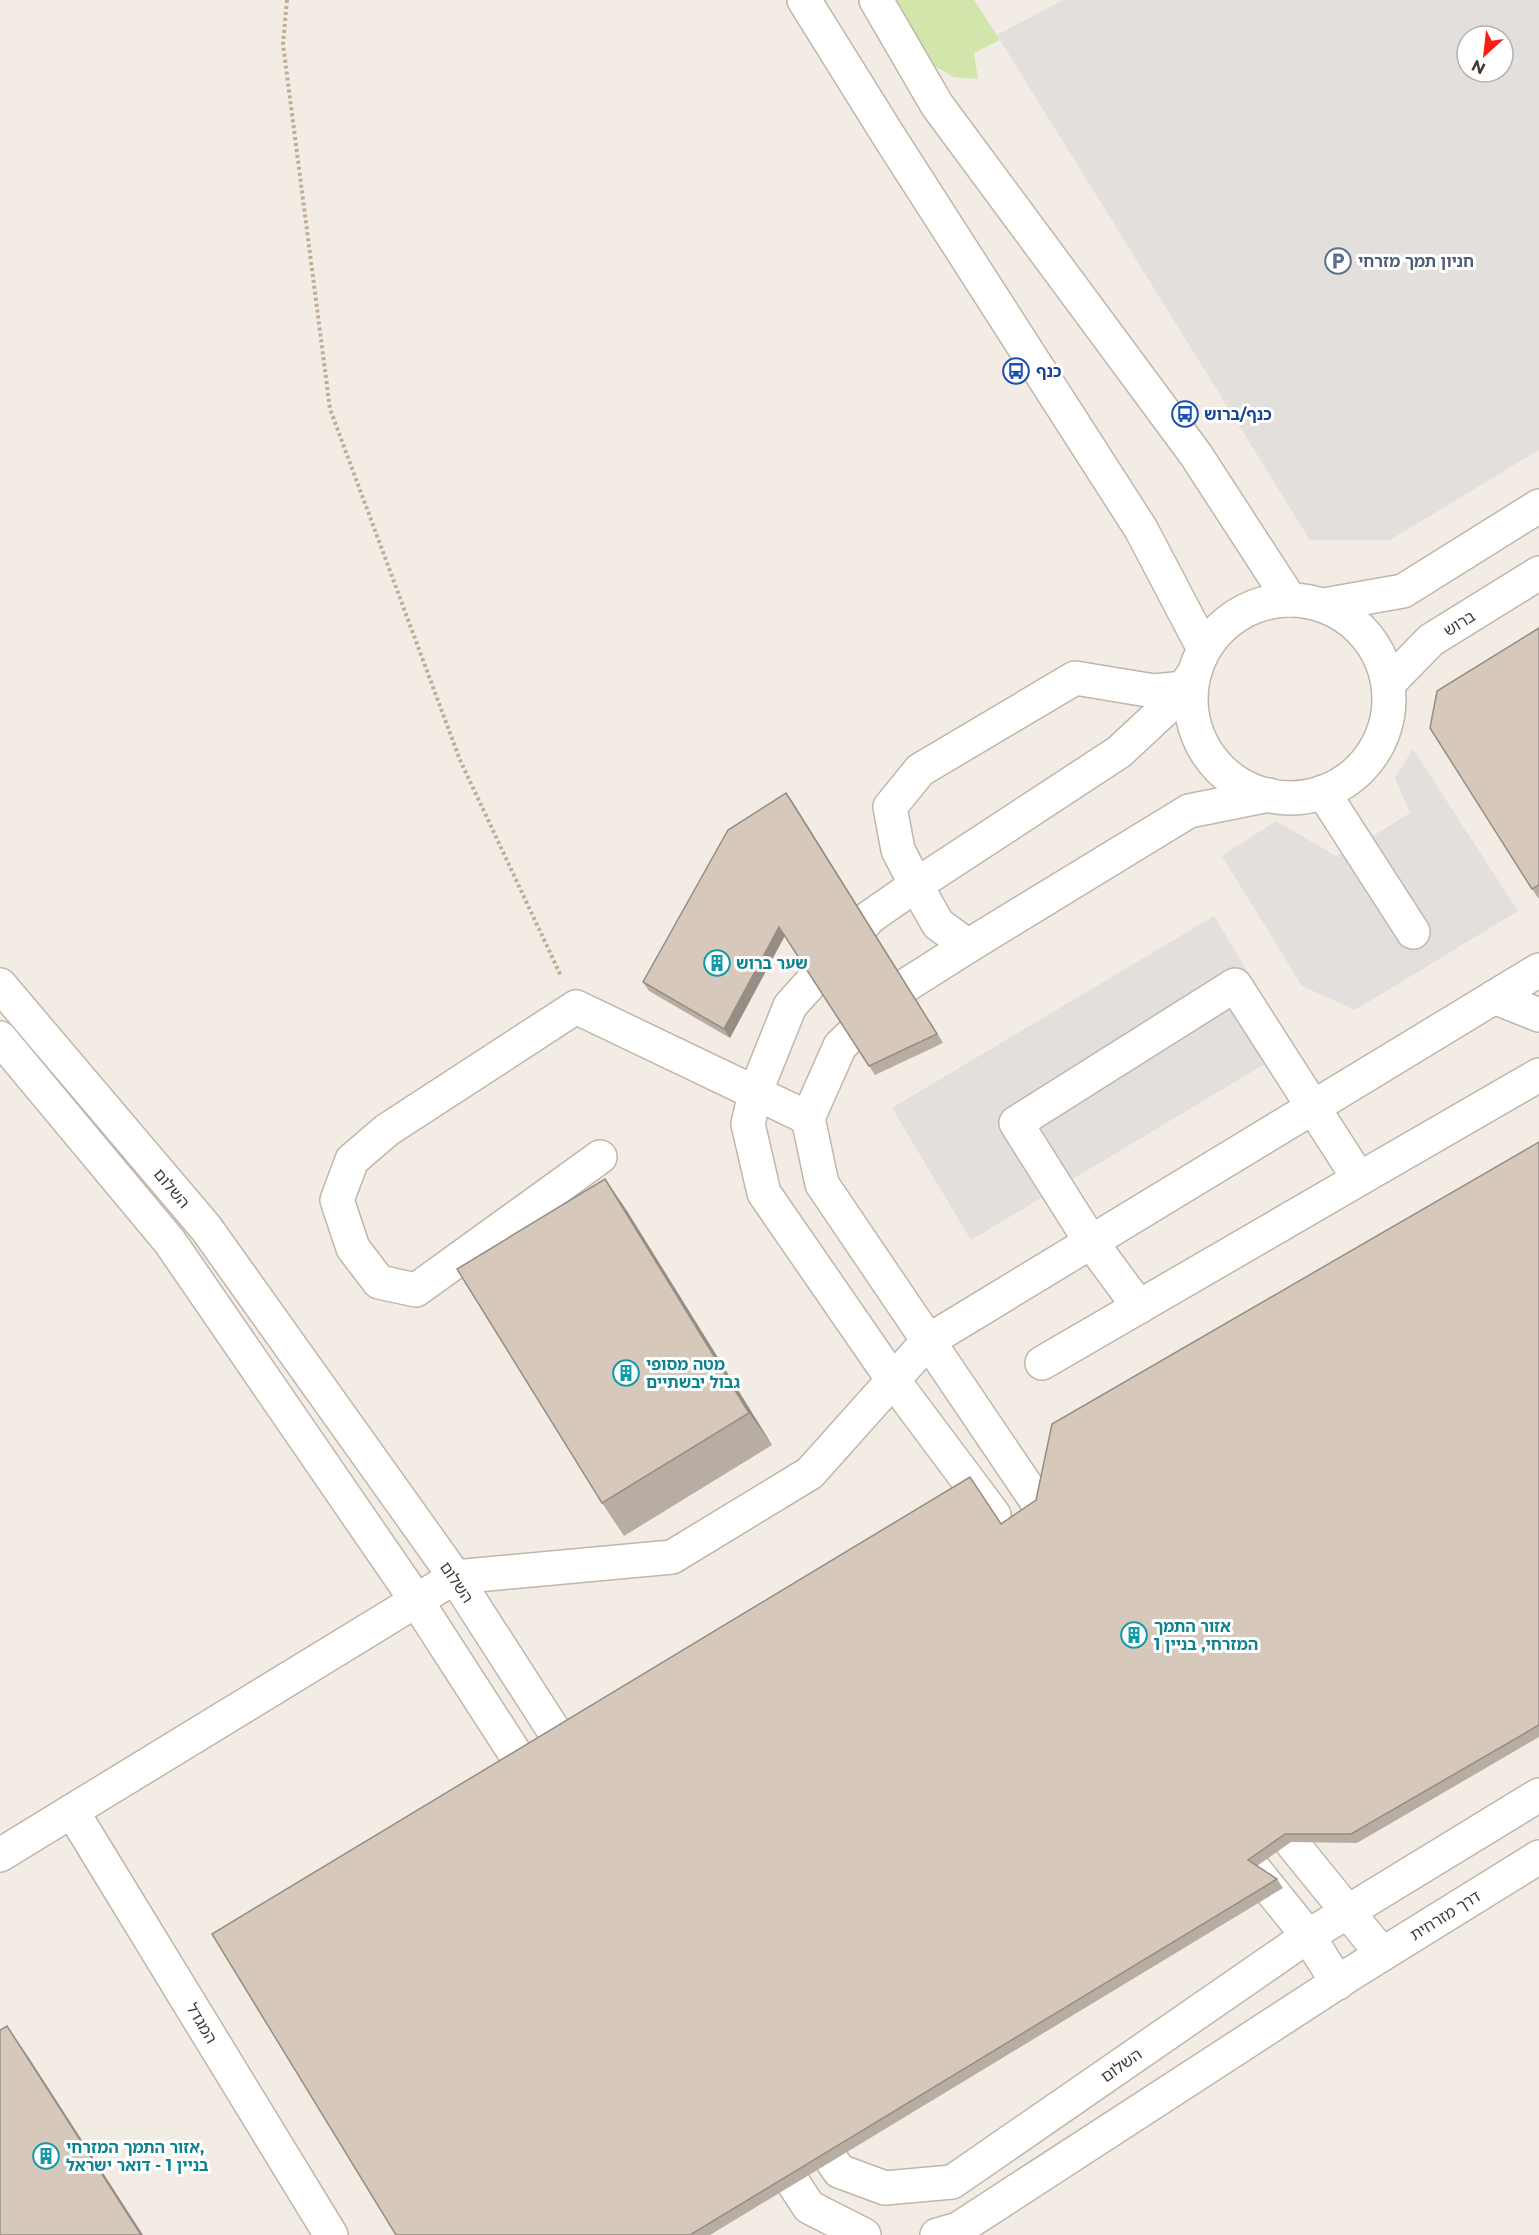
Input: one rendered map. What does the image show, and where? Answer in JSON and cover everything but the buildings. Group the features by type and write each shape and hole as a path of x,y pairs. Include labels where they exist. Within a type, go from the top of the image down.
{"street":[{"path":"804,0 1141,529 1194,670 1191,699 1195,726 1206,749 1222,770 1244,786 1269,795 1296,797 1323,792 1347,780 1367,762 1381,739 1389,712 1388,684 1381,658 1367,635 1347,618 1324,605"},
{"path":"876,0 938,105 1196,455 1290,600"},
{"path":"1007,1532 893,1380 764,1192 748,1124 755,1093 790,1006 870,917 1119,752 1177,698 1226,623 1256,606 1290,600 1324,605 1403,591 1539,506"},
{"name":"ברוש","path":"1388,684 1431,640 1539,573"},
{"path":"968,946 938,924 898,850 890,807 920,770 1075,678 1154,691 1194,670"},
{"path":"1323,792 1413,932"},
{"path":"1042,1509 822,1184 808,1118 840,1046 897,992 968,946 1189,812 1269,795"},
{"path":"0,1855 455,1577 672,1557 810,1473 928,1341 1539,970"},
{"name":"השלום","path":"0,985 206,1228 455,1577 594,1792"},
{"path":"1139,1307 1091,1242 1016,1123 1236,986 1359,1179"},
{"path":"1494,997 1539,1015"},
{"path":"600,1157 416,1290 379,1282 353,1248 337,1200 352,1160 387,1130 576,1007 808,1118"},
{"path":"0,1038 170,1242 416,1600 551,1809"},
{"path":"1042,1363 1539,1075"},
{"name":"השלום","path":"794,2102 839,2171 885,2188 952,2182 1308,1936 1539,1795"},
{"name":"המגדל","path":"72,1810 331,2235"},
{"path":"1291,1842 1382,1954"},
{"name":"דרך מזרחית","path":"1345,1978 1539,1857"},
{"path":"947,2232 1345,1978 1254,1869"},
{"path":"751,2118 809,2207 865,2235 885,2188"}],"path":[{"path":"287,0 283,44 330,409 460,760 576,1007"}],"green space":[{"path":"893,0 974,0 1000,40 974,53 978,79 954,77 932,65"}],"shaded area":[{"name":"חניון תמך מזרחי","path":"1063,0 1539,0 1539,450 1390,540 1310,540 997,35"},
{"path":"1413,749 1518,911 1355,1010 1302,986 1222,856 1276,821 1336,856 1363,842 1410,813 1395,778"},
{"path":"1214,916 1293,1047 971,1240 892,1108"}],"place":[{"name":"חניון תמך מזרחי","path":"1338,261"},
{"name":"כנף","path":"1016,371"},
{"name":"כנף/ברוש","path":"1185,414"},
{"name":"שער ברוש","path":"717,963"},
{"name":"מטה מסופי גבול יבשתיים","path":"626,1373"},
{"name":"אזור התמך המזרחי, בניין 1","path":"1134,1635"},
{"name":"אזור התמך המזרחי, בניין 1 - דואר ישראל","path":"46,2156"}]}
